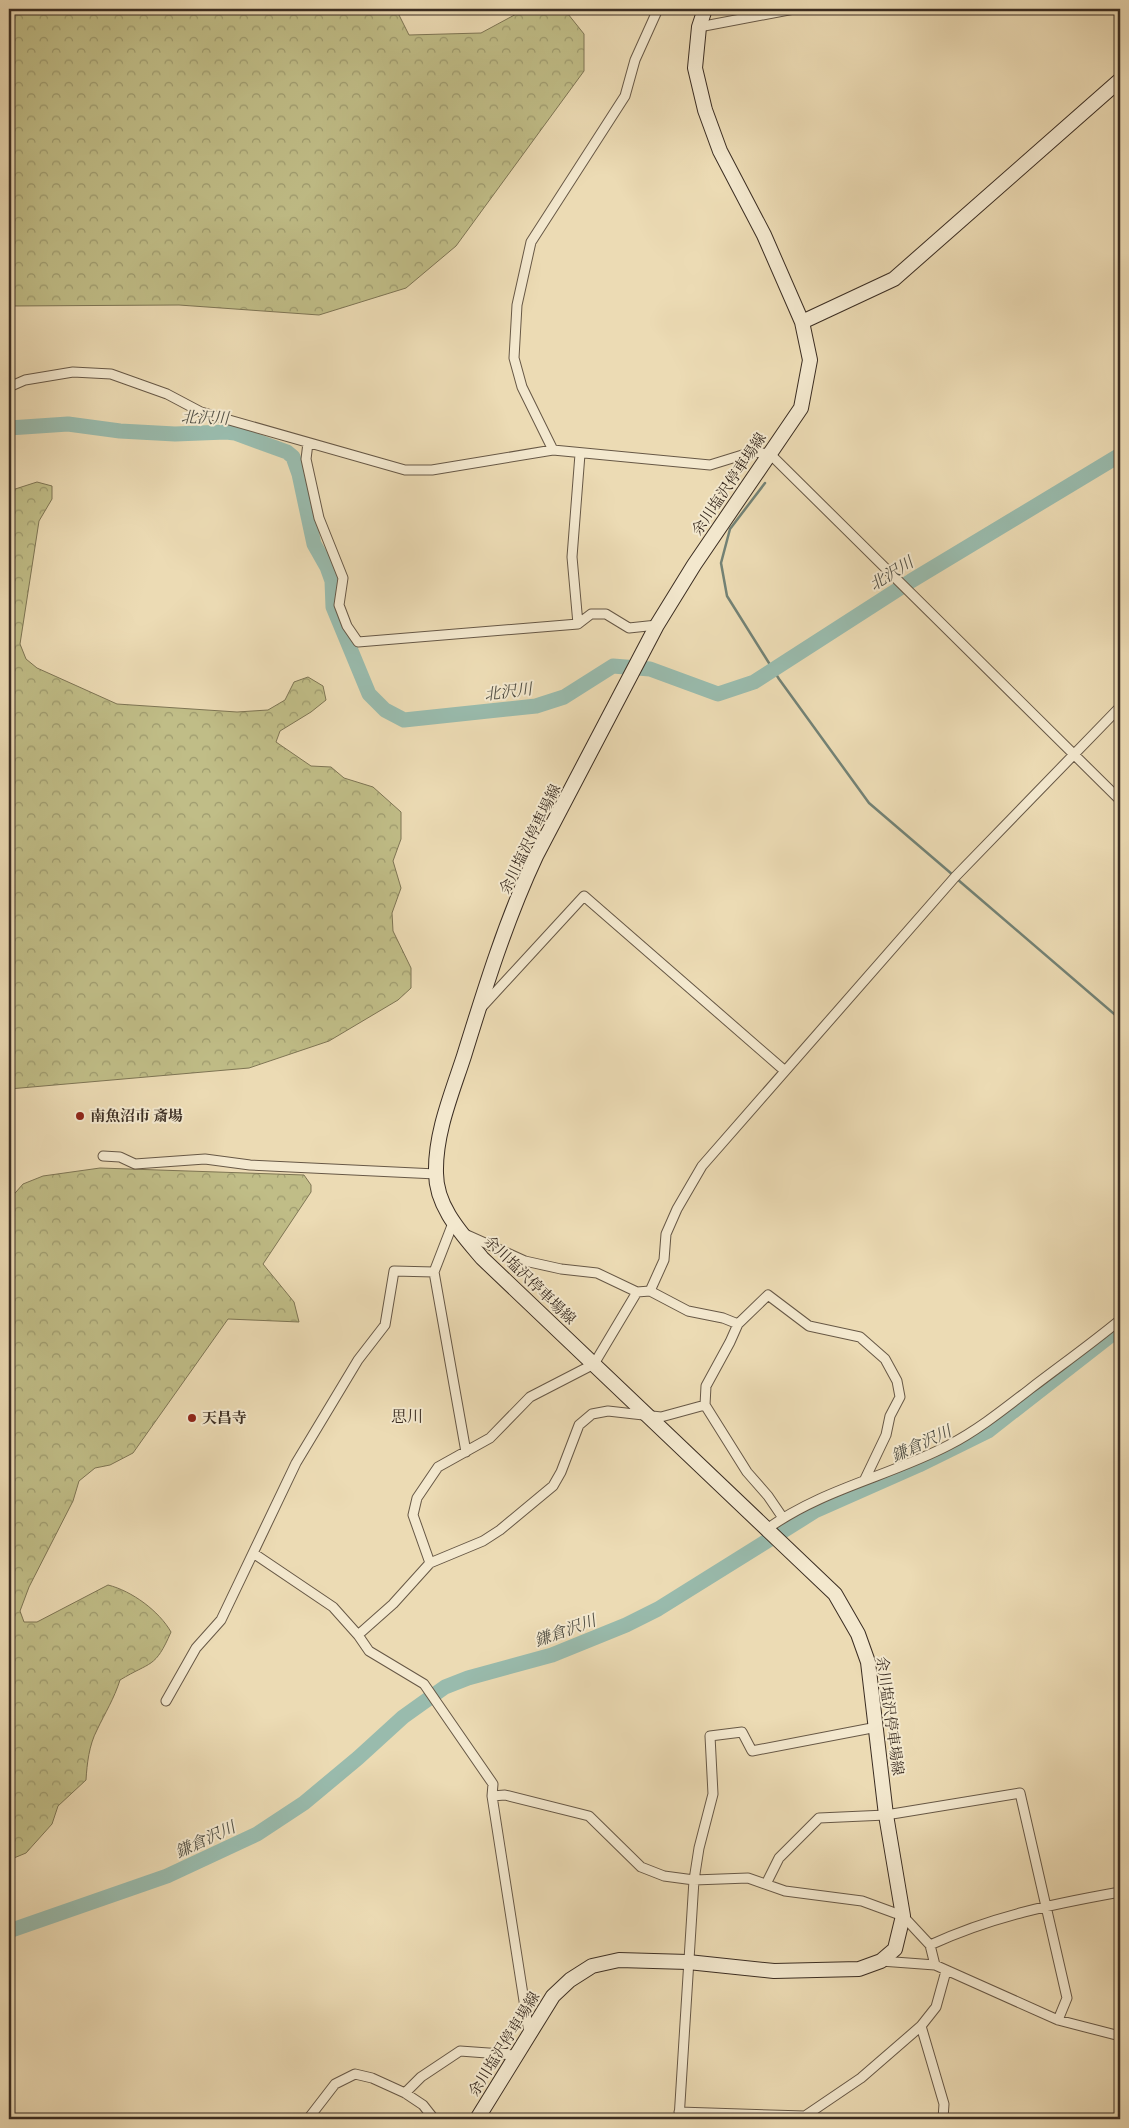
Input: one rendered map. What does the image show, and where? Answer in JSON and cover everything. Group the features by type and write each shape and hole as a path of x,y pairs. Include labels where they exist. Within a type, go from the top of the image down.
{"main road":[{"name":"余川塩沢停車場線","path":"477,2119 528,2033 553,1996 570,1980 592,1966 620,1960 688,1962 774,1970 859,1969 881,1962 895,1949 903,1916 886,1815 868,1662 858,1634 835,1594 482,1258 457,1228 441,1197 436,1174 441,1128 478,1012 523,884 657,625 694,564 800,408 810,360 802,322 764,236 720,151 705,110 695,68 699,27 705,9"},
{"path":"802,322 894,279 1120,80"}],"street":[{"path":"553,450 522,387 514,358 517,305 531,242 625,96 635,60 658,9"},
{"path":"699,27 794,9"},
{"path":"9,387 25,380 73,372 111,374 167,394 201,412 405,470 432,470 553,450 710,465 752,452 770,454 1120,800"},
{"path":"308,443 306,459 319,518 343,578 339,605 347,626 358,642 578,624 591,614 606,614 629,628 657,625"},
{"path":"578,624 572,557 580,454"},
{"path":"650,1291 664,1260 666,1234 676,1209 702,1166 954,876 1120,707"},
{"path":"478,1012 584,896 785,1070"},
{"path":"103,1156 120,1158 135,1164 205,1159 250,1165 436,1174"},
{"path":"466,1452 434,1272 457,1228 525,1261 561,1270 597,1274 637,1292 650,1291 688,1311 723,1318 738,1324"},
{"path":"166,1701 196,1648 221,1620 296,1463 358,1360 385,1325 394,1272 434,1272"},
{"path":"430,1563 412,1515 417,1498 438,1468 490,1438 530,1397 594,1364 637,1292"},
{"path":"783,1518 768,1496 747,1472 705,1405 706,1386 738,1324 768,1295 809,1326 860,1337 885,1360 897,1381 900,1398 890,1416 886,1435 865,1479"},
{"path":"767,1529 783,1518 865,1479 916,1462 974,1431 1120,1320"},
{"path":"358,1635 393,1604 430,1563 482,1541 500,1530 553,1486 561,1472 579,1424 592,1414 608,1411 660,1417 705,1405"},
{"path":"253,1552 334,1607 369,1651 424,1684 493,1784 492,1796 528,2033"},
{"path":"877,1727 752,1751 742,1732 710,1736 713,1794 698,1848 694,1880 679,2116 805,2116 861,2078 921,2026 936,2007 946,1971"},
{"path":"766,1884 779,1858 819,1818 886,1815 1020,1793 1067,1998 1058,2020"},
{"path":"492,1796 505,1795 589,1816 641,1867 664,1876 694,1880 748,1878 785,1891 862,1900 903,1916 930,1945 935,1965"},
{"path":"930,1945 968,1928 1046,1906 1120,1892"},
{"path":"881,1962 935,1965 1058,2020 1120,2036"},
{"path":"921,2026 944,2104 943,2119"},
{"path":"405,2093 421,2077 460,2051 515,2055"},
{"path":"308,2119 335,2084 354,2074 372,2078 405,2093 423,2105 434,2119"}],"green space":[{"path":"9,9 396,9 409,35 481,33 520,12 531,9 564,9 584,34 584,71 456,246 406,288 319,315 179,305 9,306"},
{"path":"37,482 52,486 52,499 39,521 20,644 26,659 37,668 117,704 237,712 268,710 285,700 294,682 308,677 323,686 326,700 311,712 280,731 276,742 311,766 331,767 344,778 373,787 401,812 401,839 393,861 401,888 392,913 393,931 411,968 411,988 398,1000 329,1041 249,1068 9,1089 9,491"},
{"path":"100,1168 304,1175 311,1185 311,1192 263,1264 294,1302 299,1322 228,1319 133,1453 110,1465 95,1468 79,1481 73,1501 29,1587 20,1611 24,1622 37,1622 108,1585 126,1592 144,1603 166,1624 171,1632 161,1652 151,1663 120,1680 92,1742 86,1780 58,1806 52,1824 26,1853 9,1860 9,1200 23,1184 43,1176"}],"waterway":[{"name":"北沢川","path":"9,428 68,424 120,431 175,434 226,432 235,433 287,452 293,457 299,474 314,544 327,567 332,581 333,607 369,694 385,710 404,720 536,706 564,697 613,666 650,669 718,694 754,682 911,581 1120,455"},
{"path":"765,483 730,529 721,563 727,596 779,679 869,803 953,875"},
{"path":"957,879 1120,1019"},
{"name":"鎌倉沢川","path":"9,1931 167,1876 257,1834 304,1803 403,1717 445,1687 468,1678 552,1655 626,1625 658,1609 815,1511 919,1465 988,1431 1120,1328"}],"place":[{"name":"南魚沼市 斎場","path":"80,1116"},
{"name":"天昌寺","path":"192,1418"}],"district":[{"name":"思川","path":"407,1416"}]}
